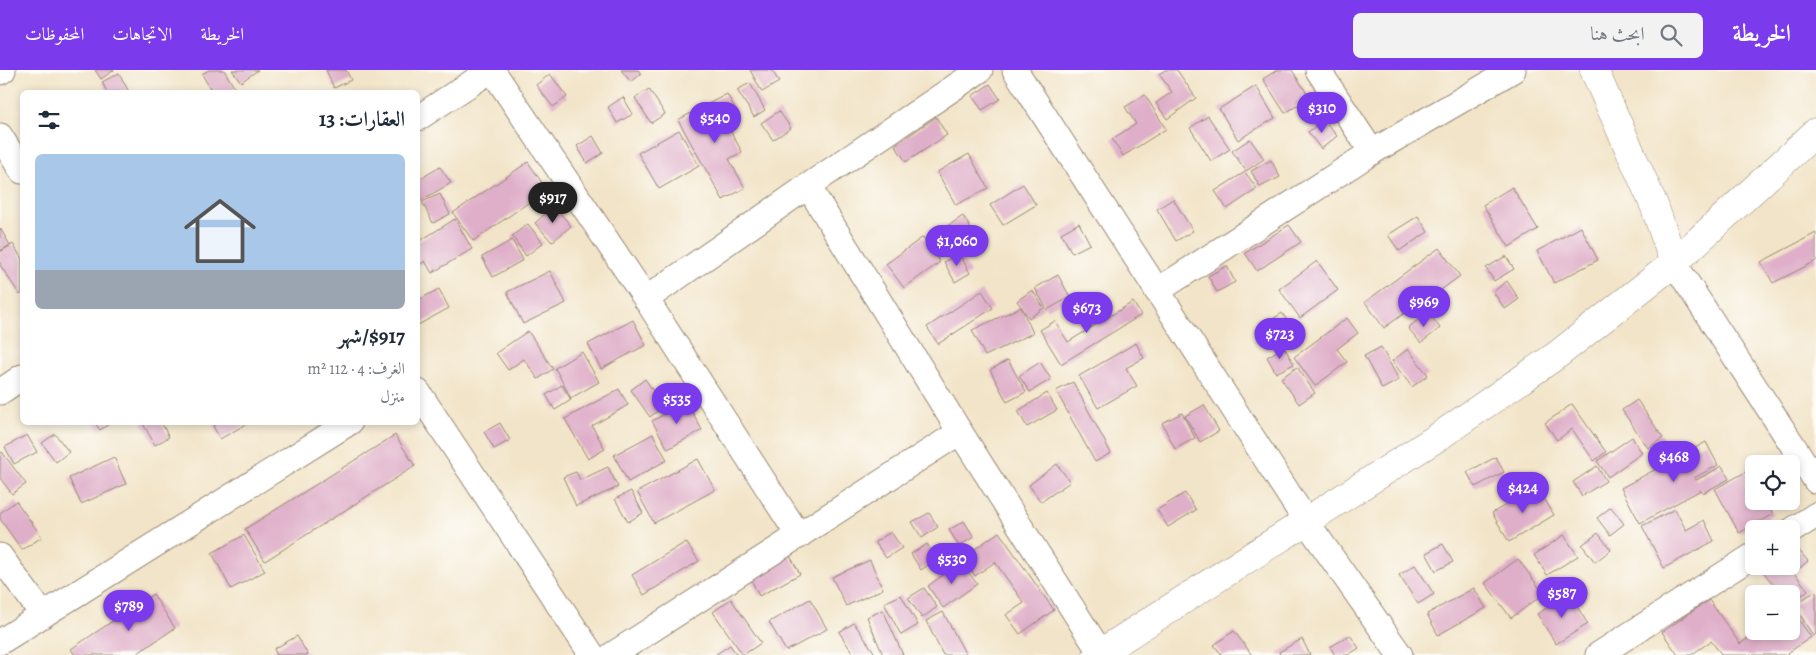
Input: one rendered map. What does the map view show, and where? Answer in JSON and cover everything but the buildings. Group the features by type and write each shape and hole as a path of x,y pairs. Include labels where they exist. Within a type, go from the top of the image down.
{"main road":[{"path":"1594,70 1654,205 1674,262"},
{"path":"1100,654 1435,439 1557,355 1674,262 1816,132"}],"street":[{"path":"420,117 492,70 646,299 799,536"},
{"path":"646,299 808,186 980,70"},
{"path":"1015,70 1306,521 1400,655"},
{"path":"1318,70 1372,152"},
{"path":"1156,291 1372,152 1478,78 1513,70"},
{"path":"0,136 20,169"},
{"path":"808,186 1100,654"},
{"path":"1674,262 1816,481"},
{"path":"0,392 20,378"},
{"path":"420,395 592,655"},
{"path":"0,642 345,425"},
{"path":"612,655 960,432"},
{"path":"1800,525 1816,515"},
{"path":"0,556 43,615"},
{"path":"1598,655 1745,561"}]}
